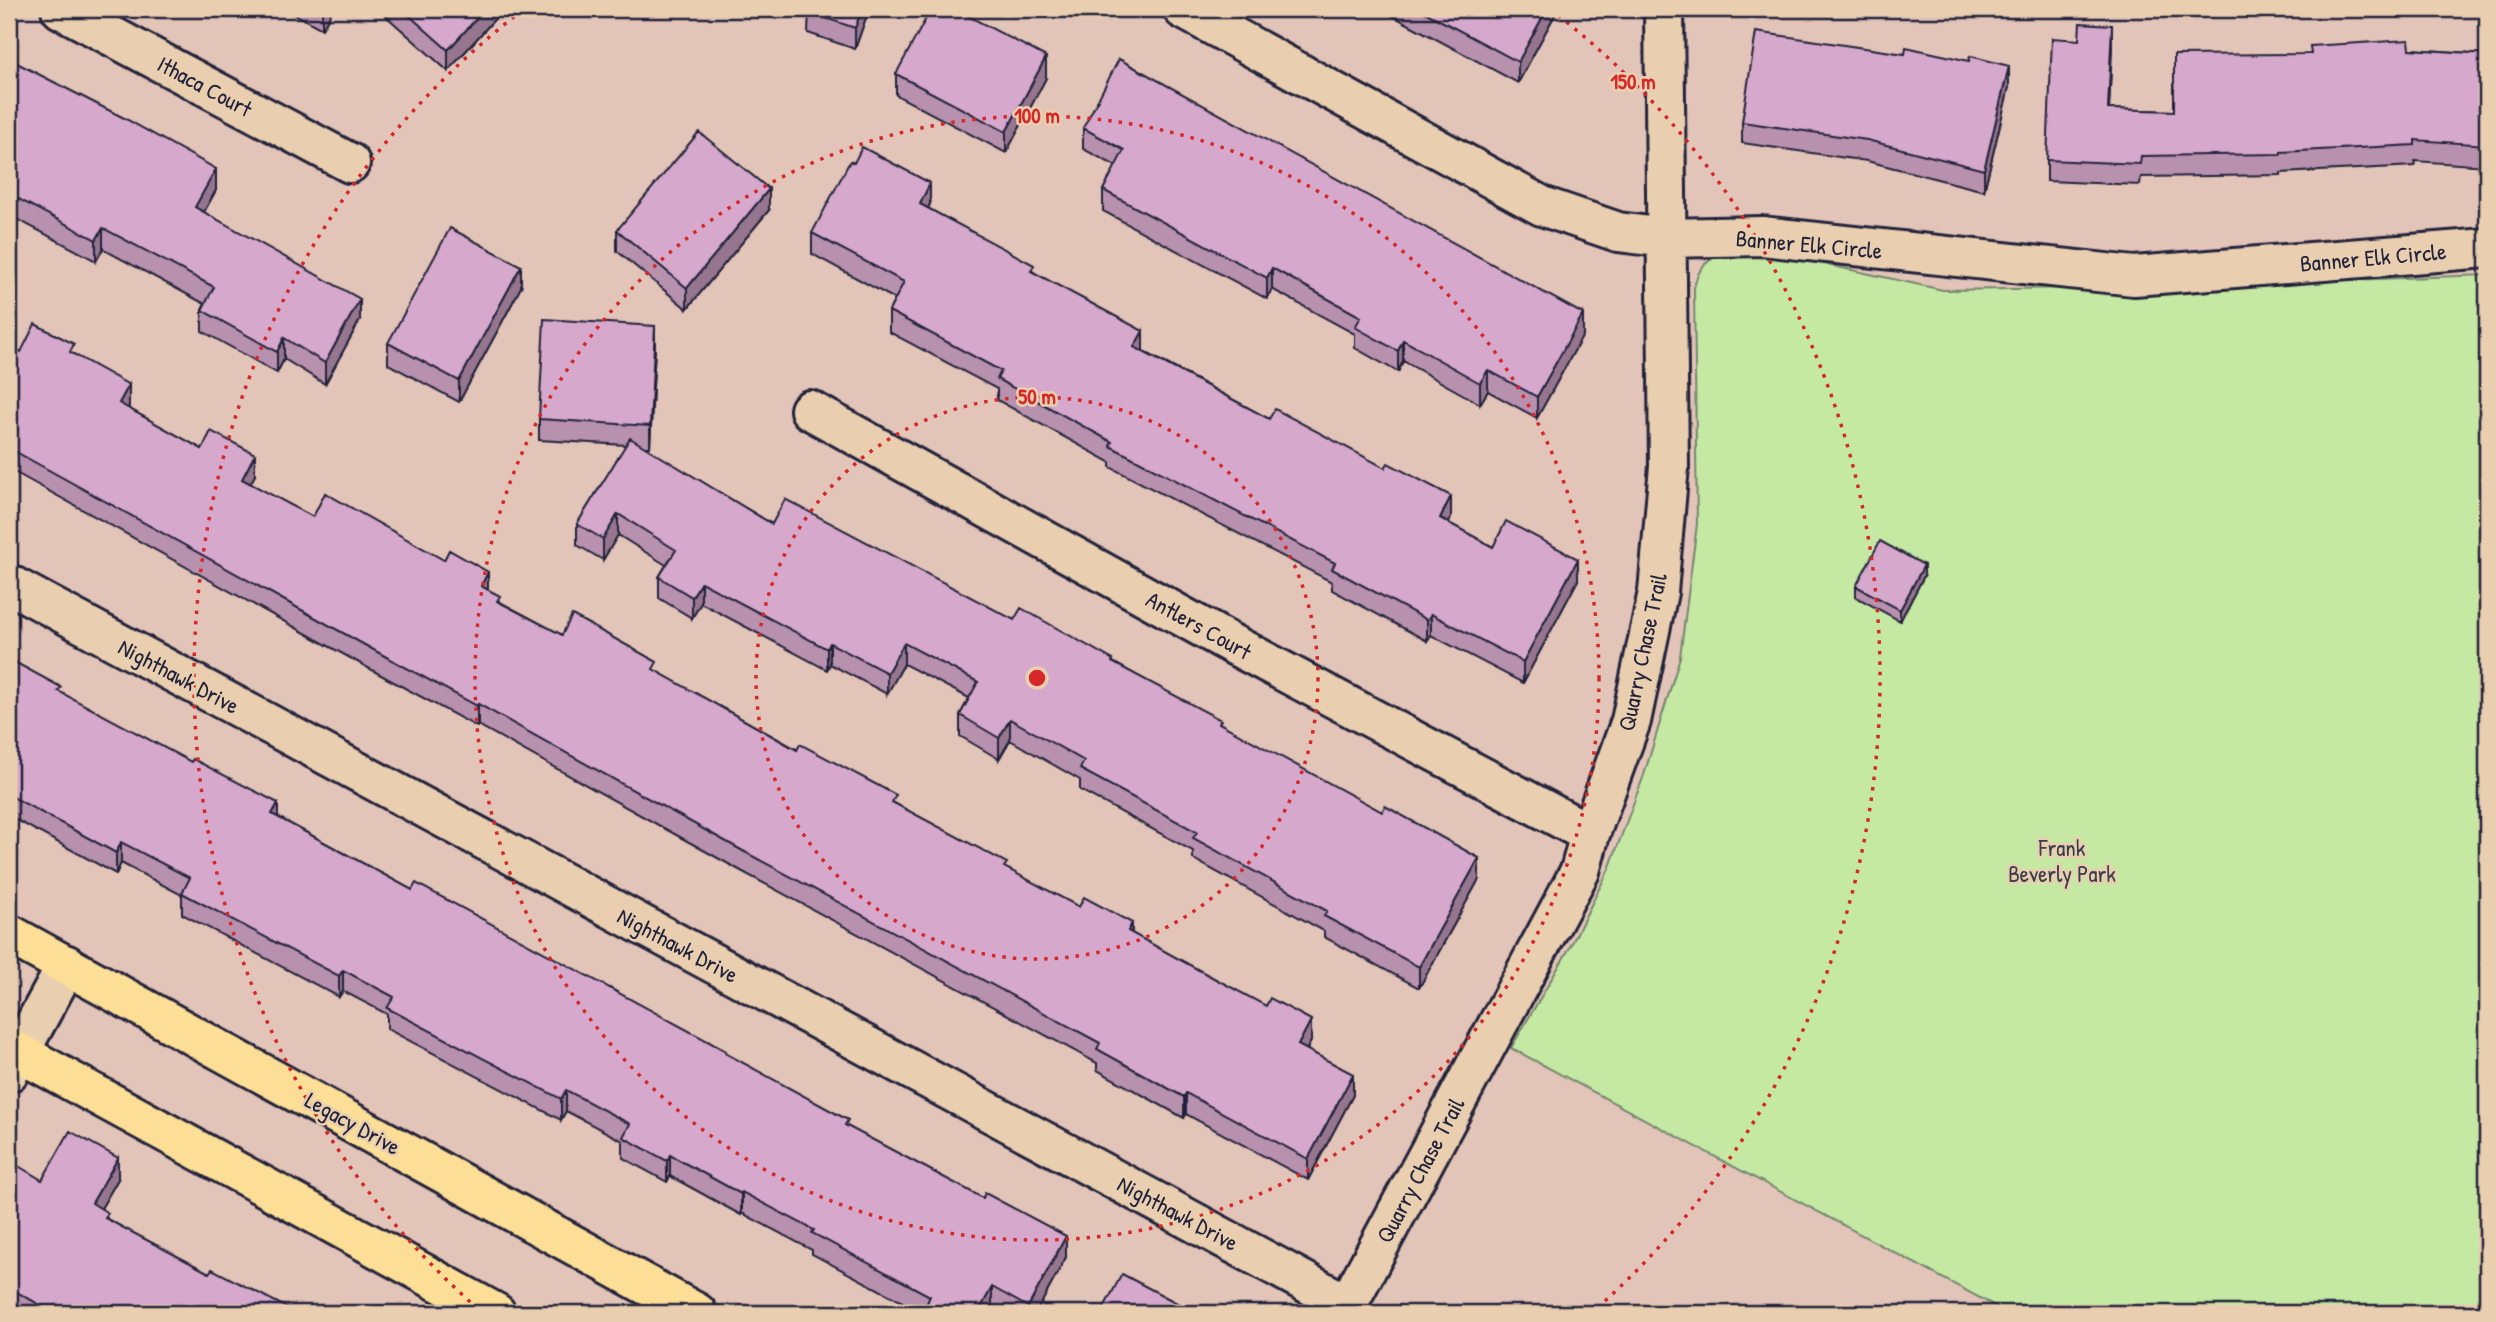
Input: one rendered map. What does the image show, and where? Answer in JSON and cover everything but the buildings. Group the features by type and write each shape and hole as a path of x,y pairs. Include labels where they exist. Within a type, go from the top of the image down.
{"main road":[{"name":"Legacy Drive","path":"9,934 697,1313"},
{"path":"12,1058 496,1313"}],"street":[{"name":"Ithaca Court","path":"61,9 350,163"},
{"name":"Banner Elk Circle","path":"1183,9 1542,205 1618,232 1666,238 1762,236 2134,276 2487,248"},
{"name":"Quarry Chase Trail","path":"1345,1309 1580,871 1590,835 1631,721 1658,592 1669,466 1664,9"},
{"name":"Antlers Court","path":"810,410 1232,644 1590,835"},
{"name":"Nighthawk Drive","path":"9,584 1345,1309"},
{"path":"12,1058 67,965"}],"green space":[{"name":"Frank Beverly Park","path":"1726,253 1758,253 1824,264 1943,290 2149,287 2487,275 2487,1313 2008,1313 1511,1048 1569,949 1609,869 1644,775 1680,657 1697,524 1694,288 1704,265"}]}
